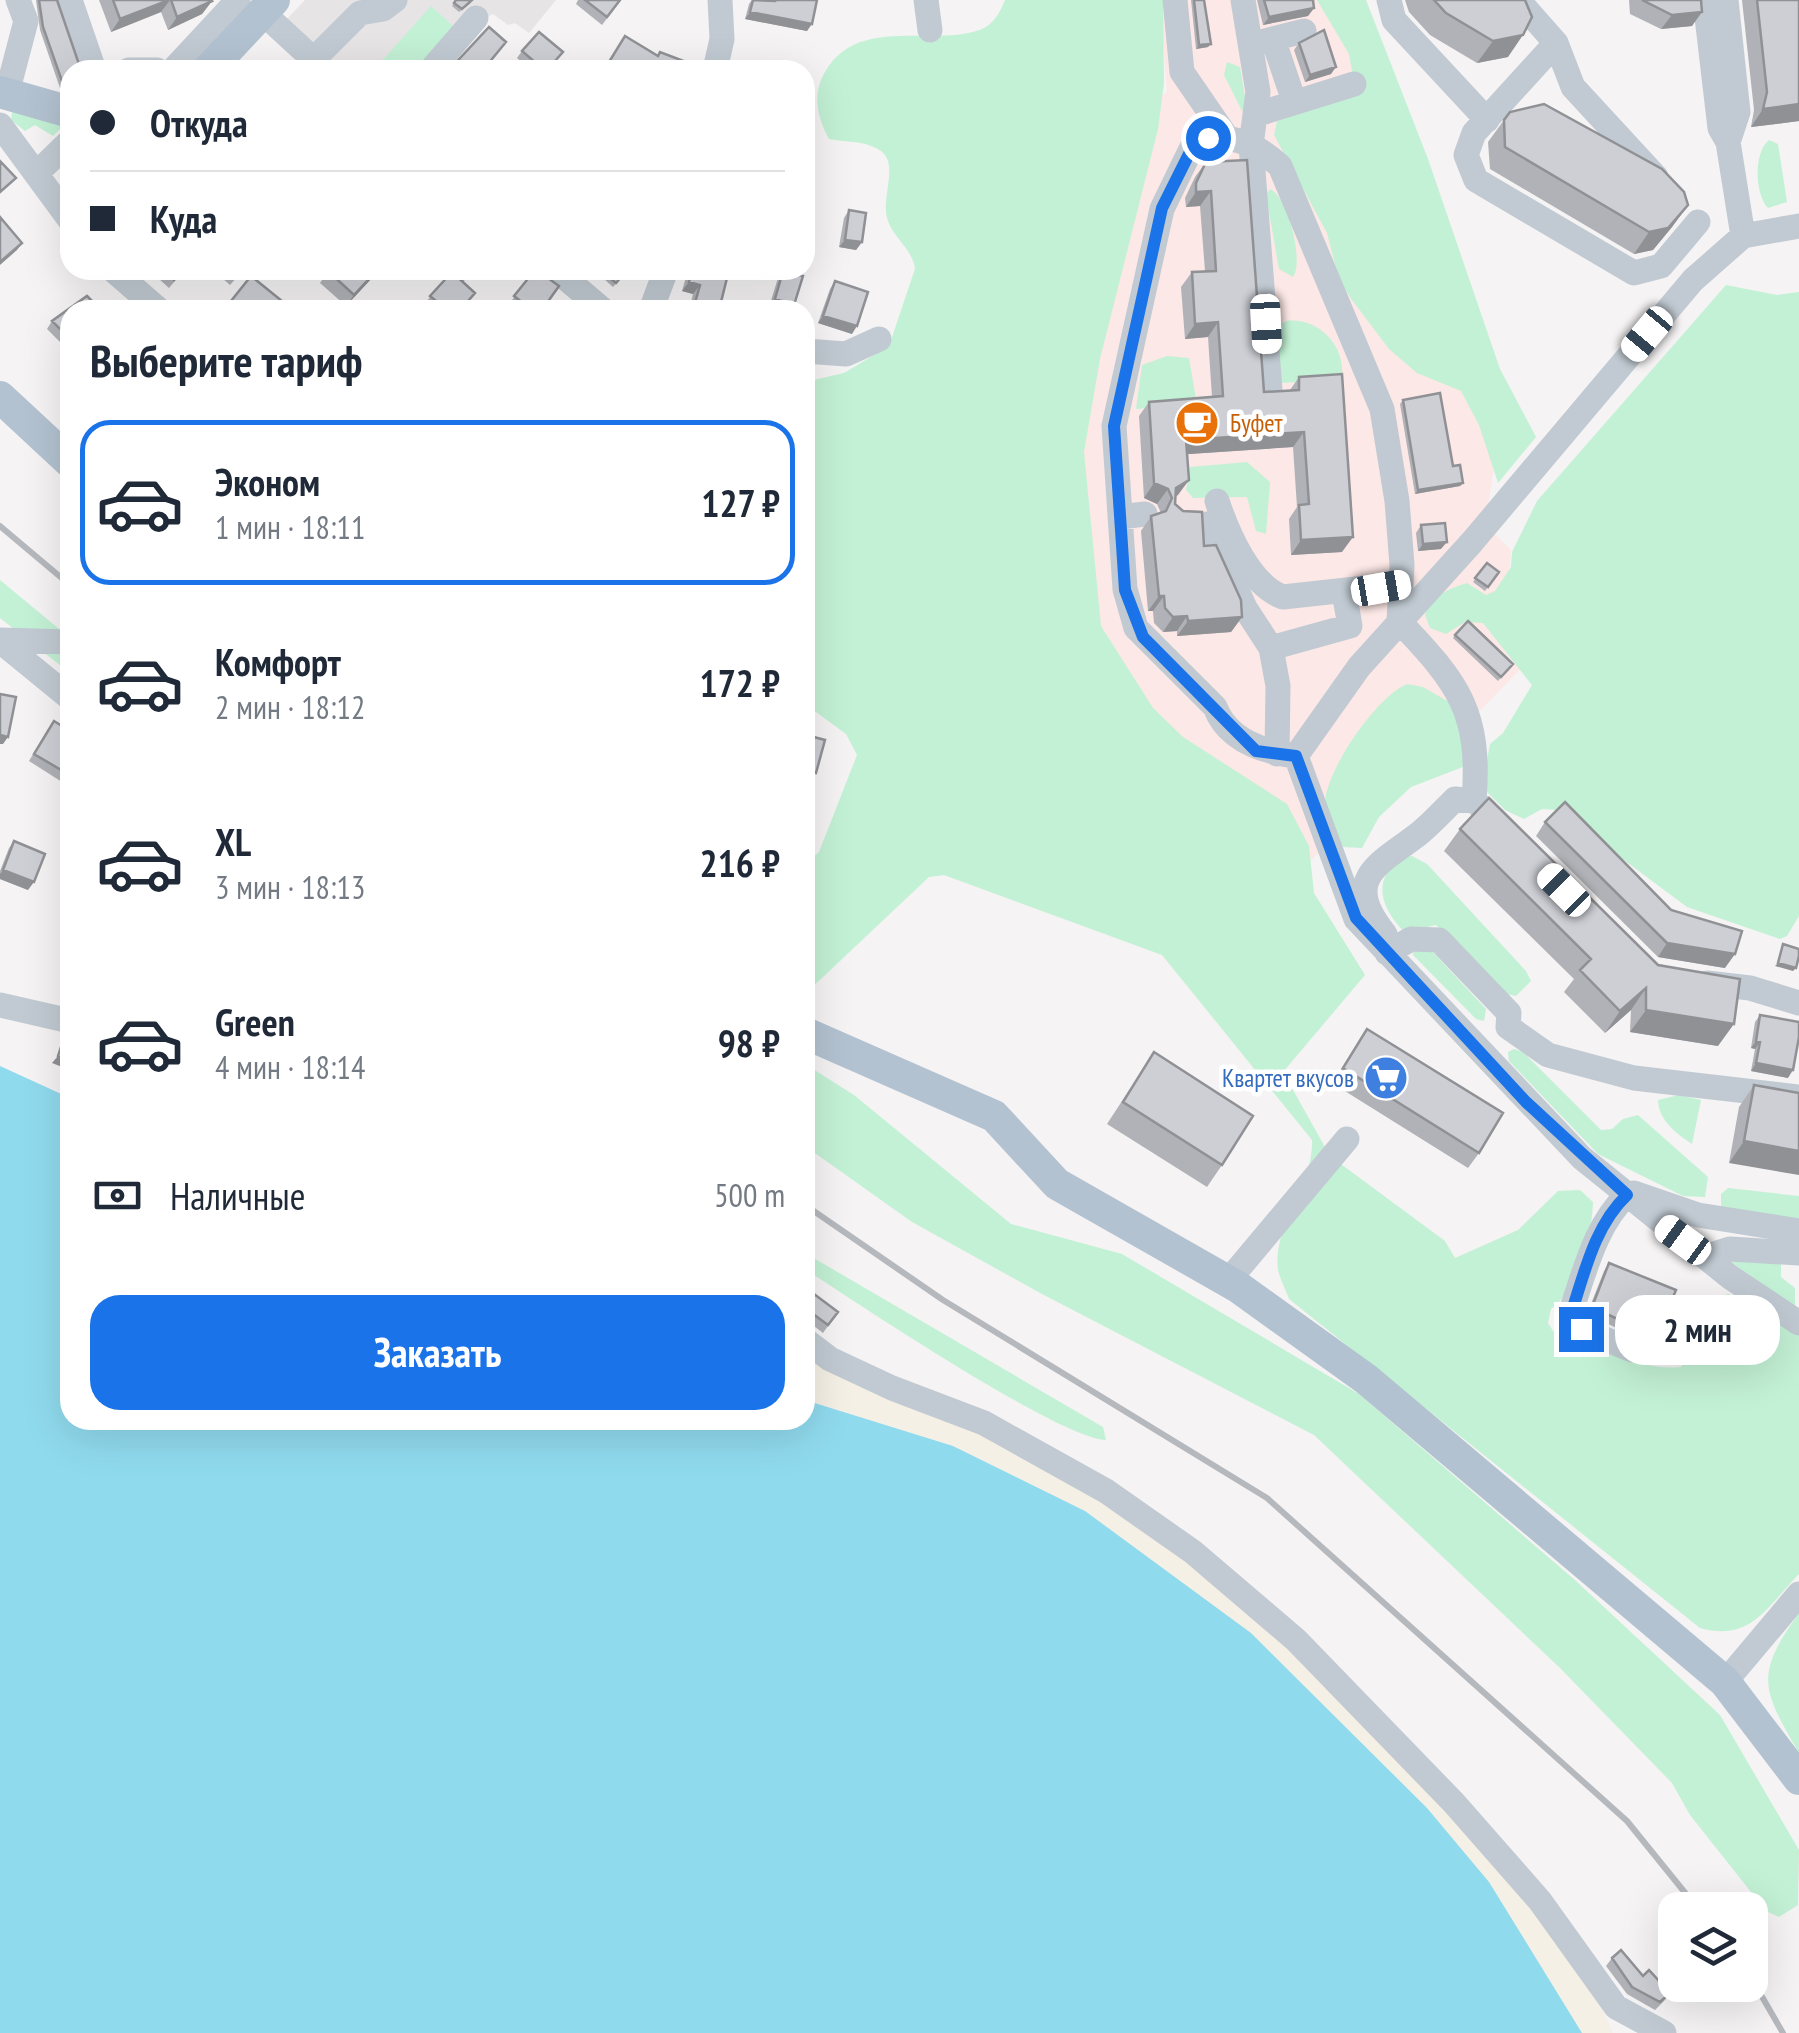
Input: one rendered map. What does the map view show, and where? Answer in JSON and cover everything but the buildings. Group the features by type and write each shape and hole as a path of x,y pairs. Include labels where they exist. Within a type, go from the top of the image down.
{"main road":[{"path":"216,60 258,4"},
{"path":"2,103 60,111"},
{"path":"0,397 60,453"},
{"path":"815,1037 994,1116 1058,1184 1228,1281 1366,1380 1724,1682 1799,1779"}],"street":[{"path":"18,0 26,20 2,103 36,174 60,206"},
{"path":"70,0 91,60"},
{"path":"323,60 360,13 383,9 395,0"},
{"path":"718,60 722,39 720,0"},
{"path":"926,0 930,30"},
{"path":"1175,0 1182,72 1226,136 1251,146 1280,166 1341,320 1382,409 1397,502 1398,621 1438,665 1472,719 1476,739 1474,801"},
{"path":"1243,0 1260,42 1294,101"},
{"path":"1389,0 1394,20 1487,120"},
{"path":"1518,0 1556,44 1573,87 1686,209 1733,243"},
{"path":"1706,0 1720,128 1728,142"},
{"path":"1726,0 1738,112 1728,142 1733,243"},
{"path":"186,60 258,4 314,60"},
{"path":"440,60 476,18"},
{"path":"1260,42 1304,31"},
{"path":"1260,42 1258,114 1251,146 1270,390"},
{"path":"1556,44 1474,134 1466,155 1476,180 1634,273 1661,266 1686,209"},
{"path":"1258,114 1354,84"},
{"path":"1226,136 1194,144 1162,208 1114,426 1132,515 1125,590 1136,628 1256,751 1287,755"},
{"path":"36,174 60,151"},
{"path":"1287,755 1398,621 1733,243 1799,226"},
{"path":"124,280 148,300"},
{"path":"568,280 590,300"},
{"path":"815,351 846,354 878,339"},
{"path":"1400,584 1283,597 1270,592 1253,576 1200,512 1245,608 1271,648 1287,755 1347,902 1526,1102 1622,1191 1799,1323"},
{"path":"1271,648 1346,630 1352,622 1344,592"},
{"path":"0,640 60,642"},
{"path":"0,640 60,690"},
{"path":"1391,950 1366,900 1368,881 1379,859 1418,834 1455,799 1474,801 1498,824"},
{"path":"1391,950 1422,937 1439,940 1510,1012 1508,1027 1562,1060 1634,1078 1799,1097"},
{"path":"1680,980 1750,988 1799,1003"},
{"path":"0,1004 60,1019"},
{"path":"1228,1281 1347,1139"},
{"path":"1622,1191 1698,1216 1799,1231"},
{"path":"1622,1191 1595,1242 1570,1317 1573,1326 1632,1350"},
{"path":"1708,1256 1730,1249 1799,1253"},
{"path":"815,1346 877,1381 1001,1433 1106,1491 1193,1552 1296,1640 1454,1804 1540,1901 1616,2007 1628,2033"},
{"path":"1724,1682 1799,1594"},
{"path":"1616,2007 1664,2033"}],"shaded area":[{"path":"305,0 556,0 529,33 515,23 508,25 493,14 485,18 472,9 427,60 323,60 282,24"},
{"path":"1160,0 1344,0 1500,430 1485,525 1511,550 1506,608 1538,651 1472,719 1216,943 1071,845 1039,411 1124,122 1167,92"}],"green space":[{"path":"1005,0 1163,0 1164,83 1158,129 1100,359 1084,452 1101,626 1153,708 1183,737 1287,804 1309,846 1314,893 1365,975 1283,1072 1330,1156 1445,1241 1455,1258 1518,1230 1558,1191 1580,1190 1593,1202 1582,1260 1569,1288 1551,1309 1548,1323 1558,1339 1635,1362 1681,1367 1704,1312 1719,1297 1729,1294 1799,1333 1799,1574 1767,1610 1745,1626 1718,1631 1700,1628 1289,1299 1278,1270 1278,1253 1307,1173 1312,1140 1162,955 944,875 929,877 815,985 815,856 857,755 846,734 815,711 815,380 844,373 889,346 915,269 888,221 888,161 871,146 829,139 822,125 817,95 821,80 835,59 852,46 895,36 963,34 982,29 999,13"},
{"path":"1317,0 1366,0 1428,159 1500,369 1536,437 1498,483 1479,425 1461,391 1417,373 1389,349 1339,280 1327,233 1274,135 1277,121 1355,88 1349,54"},
{"path":"431,6 454,27 423,60 383,60"},
{"path":"1227,62 1240,67 1247,108 1242,111 1224,75"},
{"path":"13,106 60,120 60,129 53,136 35,125 25,131 11,120"},
{"path":"1769,140 1778,144 1787,202 1768,208 1760,194 1758,164"},
{"path":"1270,189 1283,205 1293,231 1297,259 1293,277 1279,269 1266,195"},
{"path":"1726,285 1777,295 1799,292 1799,916 1787,936 1780,939 1687,907 1557,810 1542,809 1524,819 1505,810 1482,787 1490,744 1503,733 1532,685 1483,623 1465,622 1446,634 1430,628 1425,615 1436,598 1460,585 1467,583 1486,595 1495,591 1511,567 1512,552 1537,501"},
{"path":"1286,321 1308,323 1327,335 1339,353 1342,376 1335,380 1281,383 1275,329"},
{"path":"1167,356 1189,358 1196,399 1182,406 1136,409 1142,365"},
{"path":"1247,462 1270,482 1266,534 1256,531 1247,497 1193,498 1186,490 1190,467"},
{"path":"0,580 60,630 60,665 0,618"},
{"path":"1407,684 1423,687 1456,706 1468,765 1411,787 1379,817 1362,848 1343,847 1325,809 1327,790 1355,736 1382,703"},
{"path":"1412,856 1427,864 1526,971 1531,981 1516,996 1502,993 1436,925 1404,932 1396,923 1385,904 1385,877 1399,858"},
{"path":"1428,947 1486,1009 1484,1021 1476,1019 1413,955 1413,951"},
{"path":"1508,1052 1523,1052 1601,1130 1612,1129 1623,1119 1638,1115 1708,1177 1705,1197 1683,1196 1598,1154 1509,1061"},
{"path":"815,1070 854,1095 1011,1224 1122,1254 1359,1394 1576,1581 1720,1715 1799,1850 1798,1905 1779,1917 1768,1912 1768,1892 1751,1892 1690,1815 1672,1783 1560,1668 1314,1435 912,1222 815,1153"},
{"path":"1679,1095 1701,1100 1692,1144 1669,1126 1659,1107 1658,1100"},
{"path":"1728,1188 1799,1196 1799,1223 1721,1209 1721,1194"},
{"path":"815,1259 1103,1427 1106,1440 1046,1417 957,1366 815,1275"},
{"path":"1781,1260 1781,1277 1795,1288 1795,1305 1790,1306 1730,1261"},
{"path":"1799,1613 1799,1753 1777,1713 1768,1683 1775,1652"}],"sand":[{"path":"815,1362 910,1394 1226,1569 1467,1814 1595,1993 1613,2033 1582,2033 1085,1511 953,1446 815,1403"}],"water":[{"path":"0,1066 60,1093 60,1430 815,1430 815,1403 953,1446 1085,1511 1251,1633 1427,1808 1489,1882 1582,2033 0,2033"}],"railway":[{"path":"0,526 60,577"},
{"path":"815,1212 943,1300 1267,1498 1627,1821 1684,1892"},
{"path":"1765,2002 1783,2033"}],"place":[{"name":"Буфет","path":"1197,423"},
{"name":"Квартет вкусов","path":"1386,1078"}],"route":[{"path":"1208,138 1194,144 1171,183 1162,208 1114,426 1125,590 1132,616 1143,637 1256,751 1296,756 1356,918 1526,1102 1582,1158 1627,1195 1614,1207 1595,1242 1570,1317 1573,1326 1581,1329"}]}
